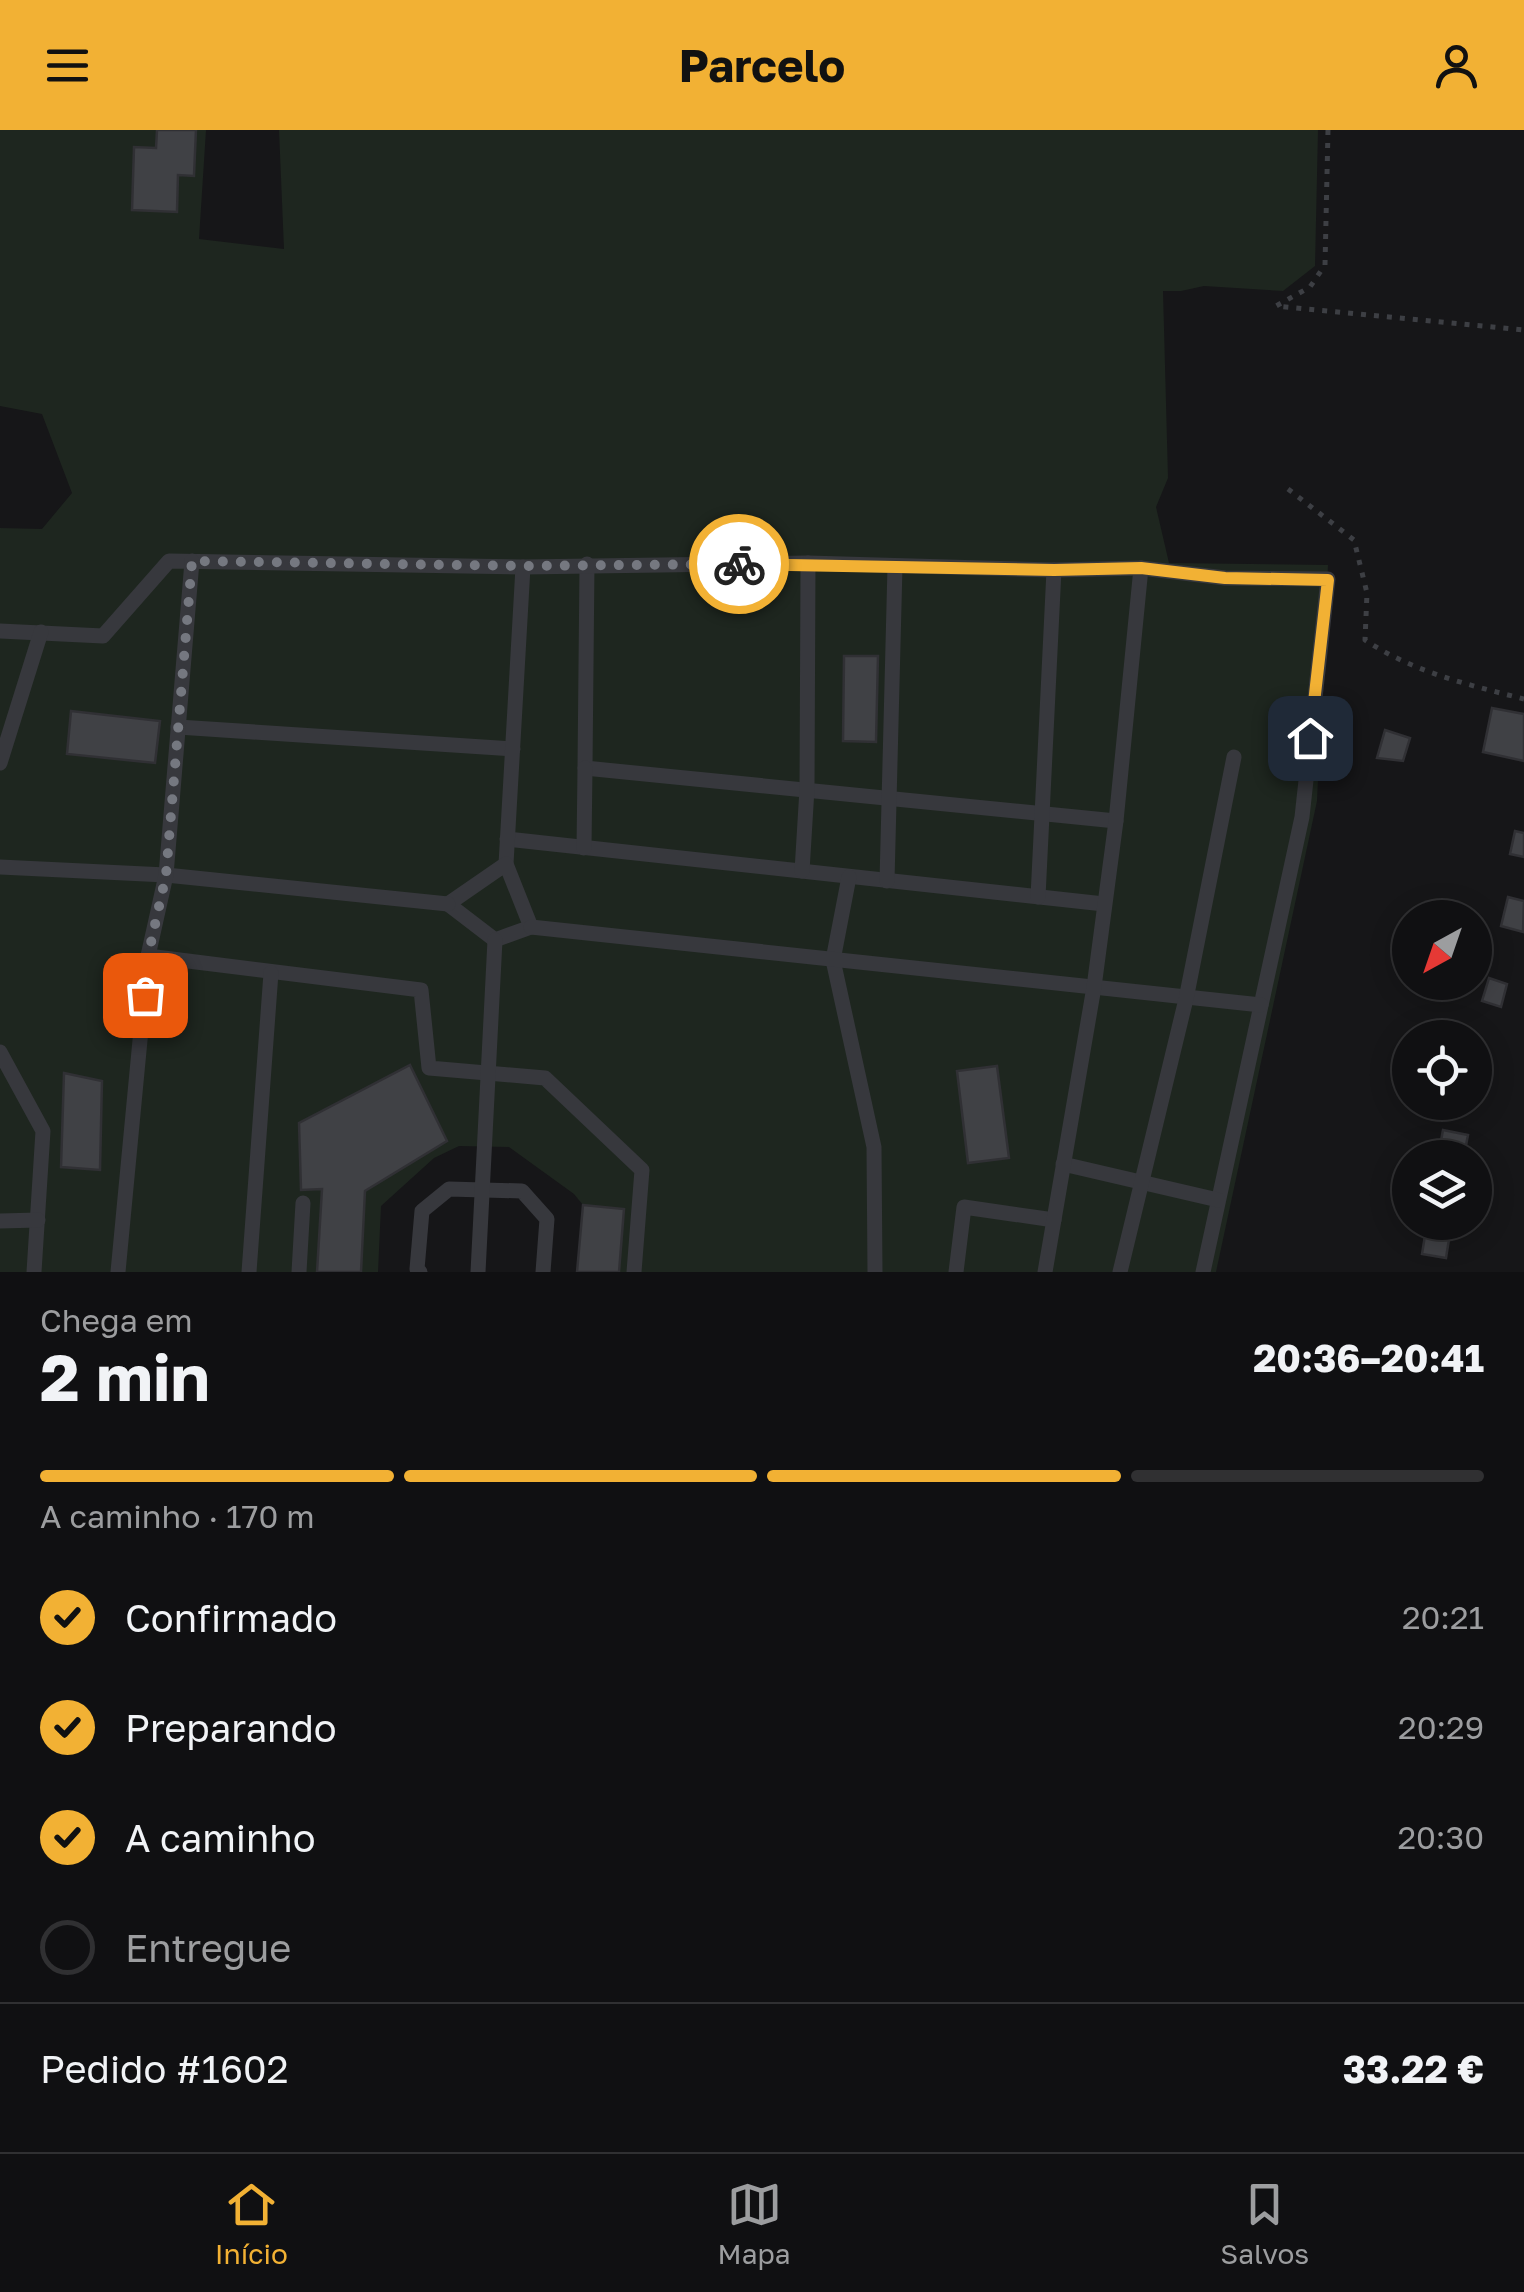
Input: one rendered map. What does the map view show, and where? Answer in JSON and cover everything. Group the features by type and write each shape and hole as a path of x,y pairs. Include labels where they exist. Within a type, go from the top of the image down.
{"lane":[{"path":"0,630 103,636 169,561 1141,568 1225,578 1328,580 1302,817 1203,1272"},
{"path":"118,1272 148,956 166,875 192,561"},
{"path":"802,872 807,789 808,563"},
{"path":"584,848 586,564"},
{"path":"523,566 506,864 531,928"},
{"path":"887,880 895,566"},
{"path":"1045,1272 1094,987 1116,821 1141,568"},
{"path":"1038,897 1054,570"},
{"path":"0,763 42,632"},
{"path":"178,727 512,750"},
{"path":"1120,1272 1186,1000 1234,757"},
{"path":"585,768 1116,821"},
{"path":"508,840 1104,904"},
{"path":"448,904 506,864"},
{"path":"0,867 166,875 448,904 495,940"},
{"path":"849,876 832,960 874,1146 875,1272"},
{"path":"495,940 531,928 1261,1005"},
{"path":"478,1272 495,940"},
{"path":"148,956 420,990 429,1068 546,1078 642,1170 634,1272"},
{"path":"249,1272 271,973"},
{"path":"0,1052 43,1130 34,1272"},
{"path":"1063,1164 1218,1200"},
{"path":"420,1272 417,1269 422,1210 449,1189 522,1192 548,1218 543,1272"},
{"path":"299,1272 302,1203"},
{"path":"956,1272 964,1207 1054,1220"},
{"path":"0,1220 38,1220"}],"path":[{"path":"1328,130 1325,265 1310,287 1276,306 1524,330"},
{"path":"1288,490 1354,540 1367,593 1365,640 1390,657 1429,672 1524,700"}],"shaded area":[{"path":"0,130 206,130 199,239 284,249 279,130 1318,130 1315,266 1283,291 1204,286 1163,291 1168,478 1156,507 1169,563 1328,565 1317,801 1216,1272 577,1272 583,1205 574,1194 509,1147 459,1146 434,1158 381,1206 378,1272 0,1272 0,528 42,529 72,493 42,414 0,406"}],"building":[{"path":"157,130 196,130 194,176 178,175 177,212 132,210 134,147 156,148"},
{"path":"844,656 878,656 876,742 843,741"},
{"path":"1492,708 1524,714 1524,761 1483,752"},
{"path":"71,711 160,721 155,763 67,754"},
{"path":"1385,730 1410,738 1403,761 1377,758"},
{"path":"1515,831 1524,833 1524,857 1510,854"},
{"path":"1508,897 1524,901 1523,932 1501,926"},
{"path":"1492,979 1507,984 1501,1007 1482,1001 1492,1000"},
{"path":"410,1065 447,1141 365,1191 361,1272 317,1272 322,1189 301,1190 299,1123"},
{"path":"997,1066 1009,1158 968,1163 957,1071"},
{"path":"64,1073 102,1081 100,1170 61,1167"},
{"path":"1443,1130 1468,1135 1467,1140 1441,1140"},
{"path":"583,1205 624,1209 619,1272 577,1272"},
{"path":"1424,1240 1449,1240 1446,1258 1422,1254"}],"way so far":[{"path":"145,995 148,956 166,875 192,561 523,566 739,564"}],"route":[{"path":"739,564 1141,568 1225,578 1328,580 1310,738"}]}
